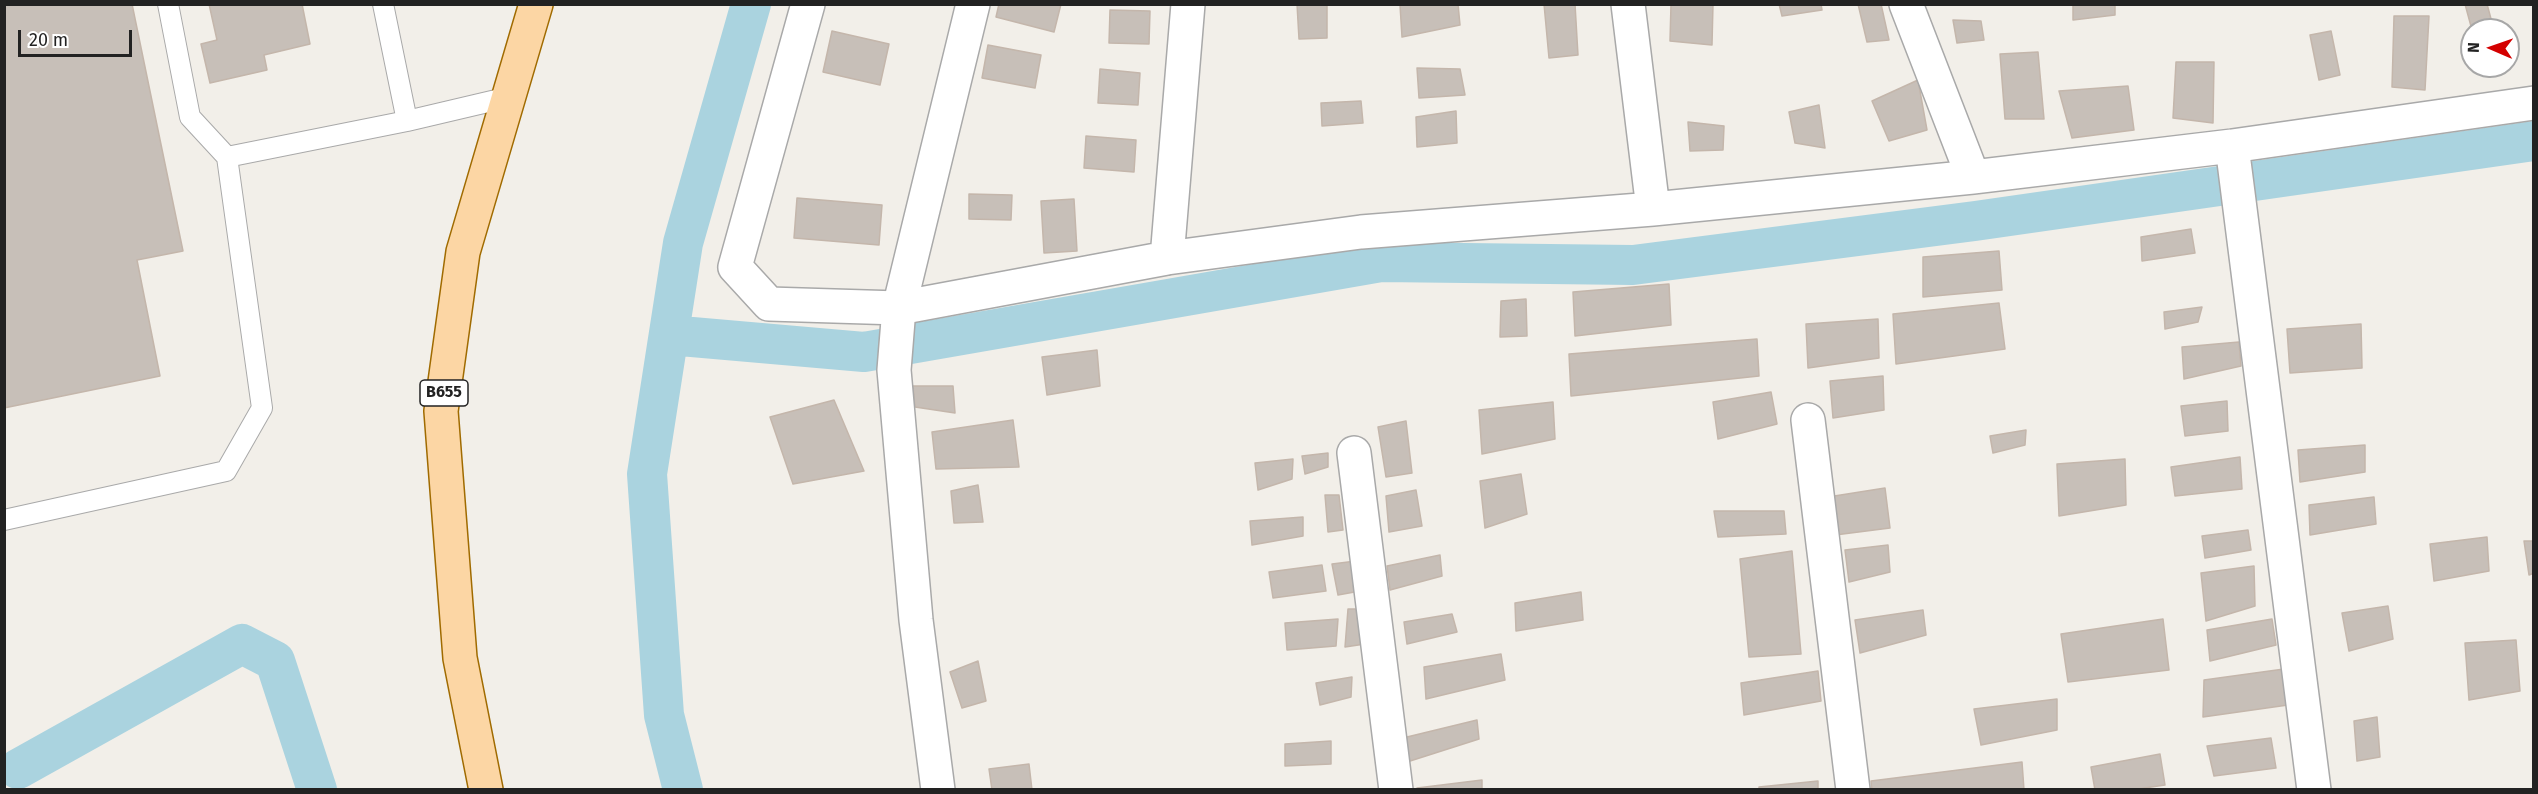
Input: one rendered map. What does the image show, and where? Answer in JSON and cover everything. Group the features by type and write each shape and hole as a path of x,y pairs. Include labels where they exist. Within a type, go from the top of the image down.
{"main road":[{"name":"B655","path":"486,789 460,658 441,411 463,252 537,4"}],"street":[{"path":"808,4 735,267 769,304 898,317 1167,258 1361,232 1653,209 2233,154 2534,103"},
{"path":"938,789 916,620 894,370 898,317 973,4"},
{"path":"1167,258 1188,4"},
{"path":"1628,4 1653,209"},
{"path":"1906,4 1973,177"},
{"path":"2233,154 2314,789"},
{"path":"1808,420 1853,789"},
{"path":"1354,453 1396,789"}],"lane":[{"path":"4,520 226,471 262,408 227,157 190,117 168,4"},
{"path":"383,4 407,121"},
{"path":"227,157 407,121 509,97"}],"building":[{"path":"4,4 132,4 183,251 137,260 160,376 4,408"},
{"path":"209,4 302,4 310,44 264,55 267,70 210,83 201,44 217,40"},
{"path":"999,4 1061,4 1054,32 996,17"},
{"path":"1297,4 1327,4 1327,38 1299,39"},
{"path":"1458,4 1460,25 1402,37 1400,5"},
{"path":"1544,4 1575,4 1578,55 1549,58"},
{"path":"1671,4 1713,4 1712,45 1670,41"},
{"path":"1779,4 1821,4 1822,10 1782,16"},
{"path":"1858,4 1881,4 1889,40 1867,42"},
{"path":"2073,4 2115,4 2115,15 2073,20"},
{"path":"2465,4 2487,4 2491,18 2469,18"},
{"path":"1110,10 1150,11 1149,44 1109,43"},
{"path":"2394,16 2429,16 2425,90 2392,87"},
{"path":"1953,20 1981,21 1984,40 1957,43"},
{"path":"832,31 889,44 880,85 823,72"},
{"path":"2331,31 2340,75 2319,80 2310,35"},
{"path":"988,45 1041,55 1035,88 982,78"},
{"path":"2038,52 2044,119 2005,119 2000,54"},
{"path":"2176,62 2214,62 2213,123 2173,118"},
{"path":"1417,68 1460,69 1465,95 1419,98"},
{"path":"1100,69 1140,73 1138,105 1098,103"},
{"path":"1918,80 1927,130 1889,141 1872,101"},
{"path":"2128,86 2134,130 2072,138 2059,91"},
{"path":"1361,101 1363,123 1322,126 1321,103"},
{"path":"1819,105 1825,148 1795,143 1789,112"},
{"path":"1456,111 1457,143 1417,147 1416,117"},
{"path":"1688,122 1724,126 1723,150 1690,151"},
{"path":"1086,136 1136,140 1134,172 1084,168"},
{"path":"969,194 1012,195 1011,220 969,219"},
{"path":"797,198 882,205 879,245 794,238"},
{"path":"1074,199 1077,251 1044,253 1041,201"},
{"path":"2191,229 2195,253 2142,261 2141,237"},
{"path":"1999,251 2002,290 1923,297 1923,257"},
{"path":"1669,284 1671,325 1575,336 1573,292"},
{"path":"1526,299 1527,336 1500,337 1501,301"},
{"path":"1999,303 2005,349 1896,364 1893,314"},
{"path":"2202,307 2198,322 2165,329 2164,312"},
{"path":"1878,319 1879,358 1808,368 1806,324"},
{"path":"2361,324 2362,368 2290,373 2287,329"},
{"path":"1757,339 1759,376 1571,396 1569,354"},
{"path":"2239,342 2241,366 2184,379 2182,347"},
{"path":"1097,350 1100,386 1047,395 1042,357"},
{"path":"1883,376 1884,410 1833,418 1830,381"},
{"path":"913,386 953,386 955,413 915,407"},
{"path":"1771,392 1777,424 1718,439 1713,402"},
{"path":"834,400 864,471 793,484 770,417"},
{"path":"2227,401 2228,431 2185,436 2181,406"},
{"path":"1553,402 1555,439 1482,454 1479,410"},
{"path":"1013,420 1019,467 936,469 932,432"},
{"path":"1406,421 1412,473 1386,477 1378,427"},
{"path":"2026,430 2025,445 1993,453 1990,436"},
{"path":"2365,445 2365,472 2300,482 2298,450"},
{"path":"1328,453 1328,467 1305,474 1302,456"},
{"path":"2240,457 2242,489 2175,496 2171,467"},
{"path":"1293,459 1292,479 1258,490 1255,463"},
{"path":"2125,459 2126,505 2059,516 2057,464"},
{"path":"1521,474 1527,514 1485,528 1480,481"},
{"path":"978,485 983,522 954,523 951,491"},
{"path":"1885,488 1890,528 1835,535 1828,497"},
{"path":"1416,490 1422,526 1389,532 1386,496"},
{"path":"1325,495 1339,495 1343,530 1328,532"},
{"path":"2374,497 2376,524 2310,535 2309,505"},
{"path":"1714,511 1784,511 1786,534 1718,537"},
{"path":"1303,517 1303,536 1252,545 1250,521"},
{"path":"2248,530 2251,550 2205,558 2202,536"},
{"path":"2487,537 2489,571 2434,581 2430,544"},
{"path":"2524,541 2534,541 2534,573 2529,575"},
{"path":"1888,545 1890,572 1849,582 1845,550"},
{"path":"1792,551 1801,654 1749,657 1740,559"},
{"path":"1440,555 1442,576 1390,590 1387,566"},
{"path":"1356,561 1360,591 1338,595 1332,564"},
{"path":"1322,565 1326,591 1273,598 1269,572"},
{"path":"2254,566 2255,606 2206,621 2201,573"},
{"path":"1581,592 1583,620 1516,631 1515,603"},
{"path":"2388,606 2393,639 2349,651 2342,613"},
{"path":"1348,609 1361,609 1365,644 1345,647"},
{"path":"1923,610 1926,635 1860,653 1855,620"},
{"path":"1452,614 1457,632 1407,644 1404,622"},
{"path":"1338,619 1336,646 1287,650 1285,623"},
{"path":"2163,619 2169,670 2068,682 2061,634"},
{"path":"2272,619 2276,645 2210,661 2207,630"},
{"path":"2516,640 2520,691 2469,700 2465,643"},
{"path":"1501,654 1505,680 1426,699 1424,667"},
{"path":"978,661 986,701 962,708 950,672"},
{"path":"2284,669 2288,705 2203,717 2204,680"},
{"path":"1818,671 1821,701 1744,715 1741,683"},
{"path":"1352,677 1351,697 1320,705 1316,683"},
{"path":"2057,699 2057,730 1981,745 1974,709"},
{"path":"2377,717 2380,757 2357,761 2354,721"},
{"path":"1477,720 1479,739 1407,762 1407,737"},
{"path":"2271,738 2276,768 2214,776 2207,746"},
{"path":"1331,741 1331,764 1285,766 1285,744"},
{"path":"2160,754 2165,785 2131,790 2095,790 2091,767"},
{"path":"2022,762 2024,790 1872,790 1871,781"},
{"path":"1029,764 1032,790 992,790 989,769"},
{"path":"1482,780 1482,790 1417,790 1417,788"},
{"path":"1818,781 1818,790 1759,790 1759,787"}],"waterway":[{"path":"683,790 664,715 647,474 683,243 751,4"},
{"path":"669,335 864,352 1381,262 1633,265 1975,221 2534,141"},
{"path":"18,769 242,644 275,661 317,790"}]}
